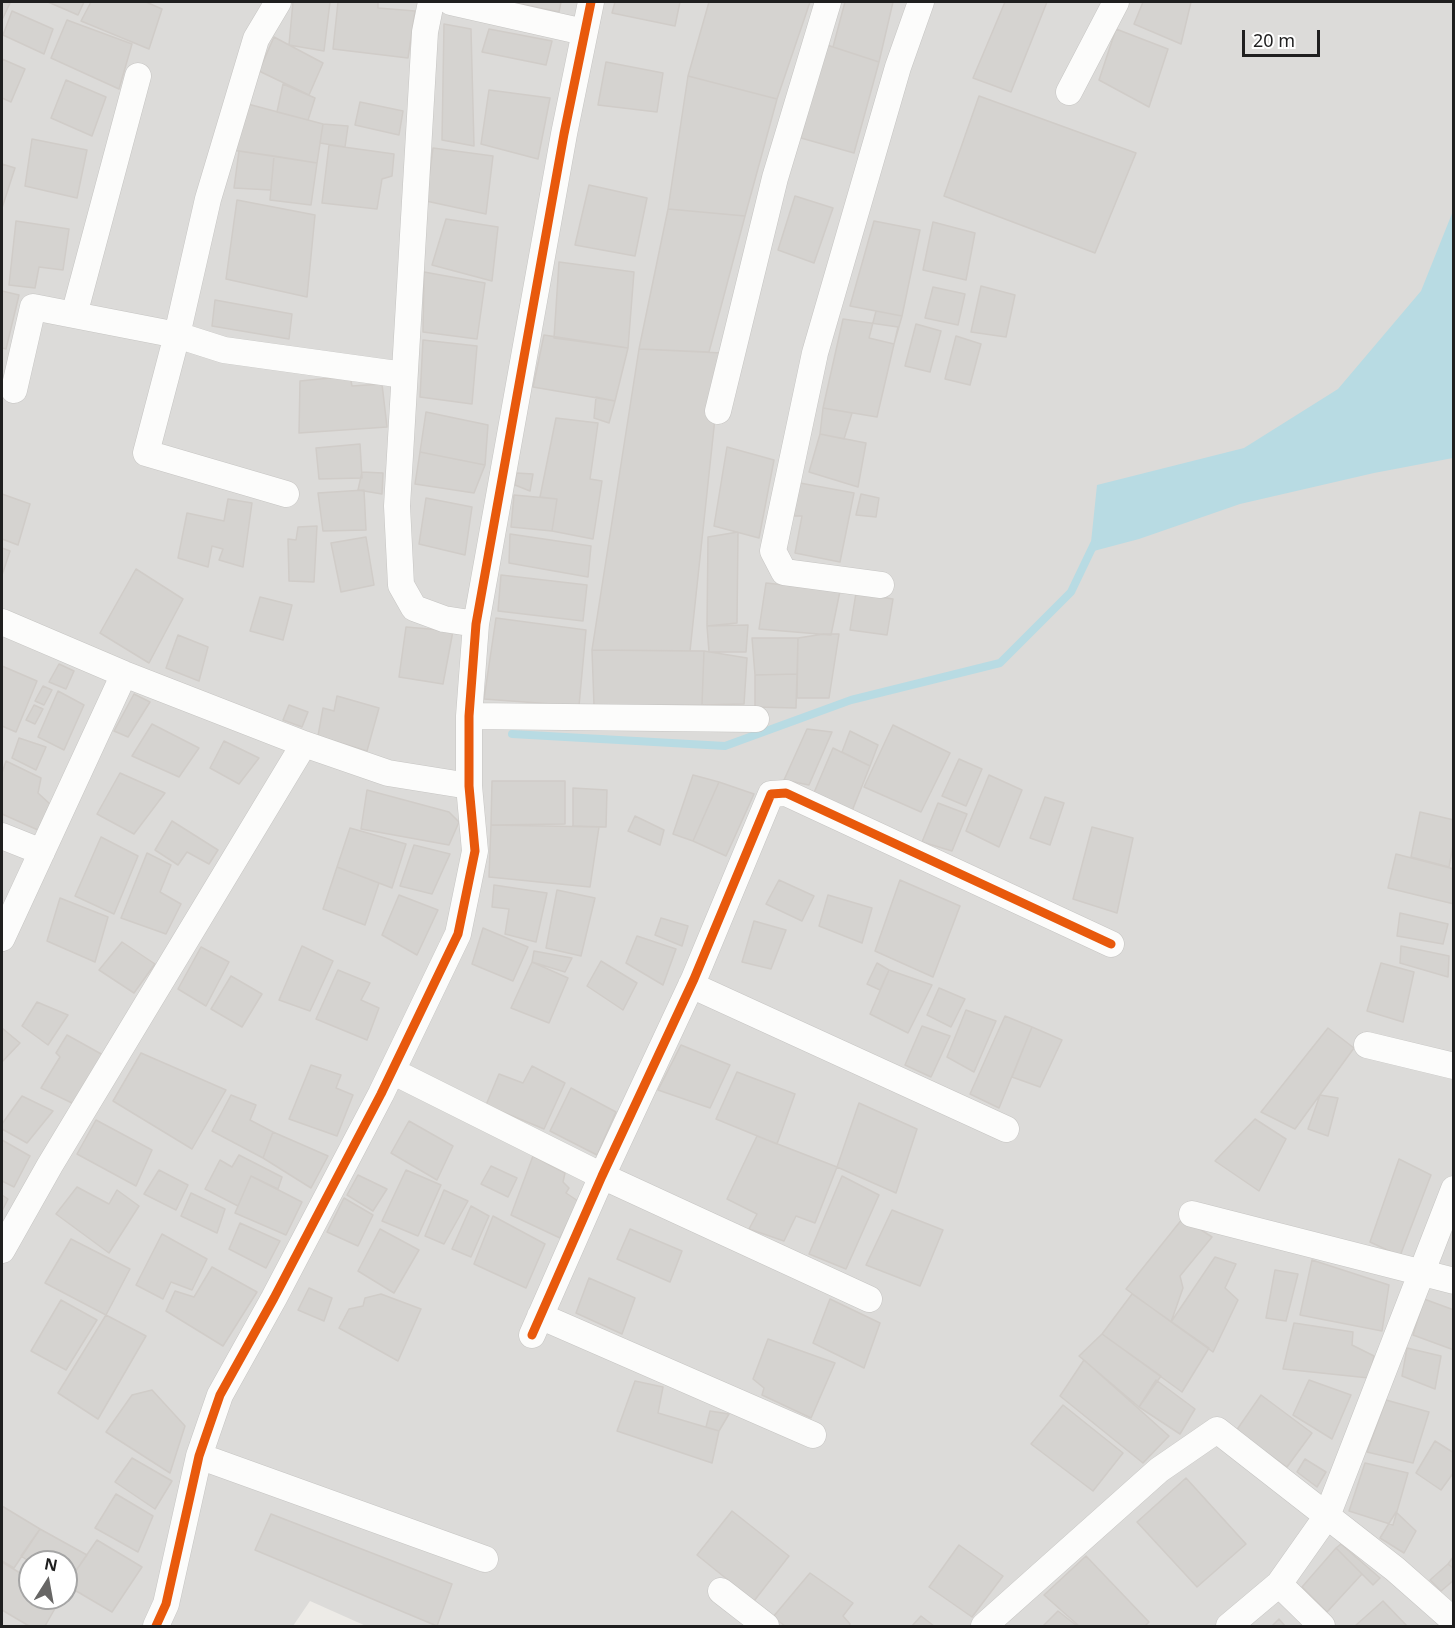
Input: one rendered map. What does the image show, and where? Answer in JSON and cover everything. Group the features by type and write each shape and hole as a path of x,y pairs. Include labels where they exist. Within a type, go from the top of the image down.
{"street":[{"path":"278,2 256,39 208,199 177,335 146,453 286,494"},
{"path":"430,2 425,32 397,506 401,585 414,608 444,620 476,624"},
{"path":"451,2 584,32"},
{"path":"156,1626 166,1604 199,1456 220,1395 274,1298 392,1071 458,934 475,851 470,786 470,716 476,624 591,2"},
{"path":"718,411 775,178 828,2"},
{"path":"881,585 784,572 773,551 815,353 898,67 921,2"},
{"path":"1069,92 1116,2"},
{"path":"74,315 138,76"},
{"path":"14,390 33,308 177,335 224,350 404,375"},
{"path":"2,622 124,674 304,744 388,773 470,786"},
{"path":"2,938 124,674"},
{"path":"470,716 756,719"},
{"path":"2,1250 50,1165 304,744"},
{"path":"813,1435 536,1325 691,985 771,794 786,793 1111,944"},
{"path":"2,836 42,852"},
{"path":"691,985 1006,1129"},
{"path":"1367,1045 1454,1066"},
{"path":"392,1071 602,1176 868,1299"},
{"path":"1229,1626 1279,1584 1327,1516 1454,1189"},
{"path":"1192,1214 1454,1281"},
{"path":"984,1626 1159,1470 1217,1430 1395,1569 1454,1621"},
{"path":"199,1456 485,1559"},
{"path":"1279,1584 1322,1626"},
{"path":"721,1591 766,1626"}],"shaded area":[{"path":"2,2 1453,2 1453,1626 366,1626 310,1601 293,1626 2,1626"}],"water":[{"path":"1453,211 1453,458 1374,473 1240,504 1139,539 1090,552 1097,485 1244,448 1338,389 1421,291"}],"building":[{"path":"2,2 10,3 2,20"},
{"path":"48,2 84,2 78,15"},
{"path":"91,2 146,2 162,9 149,49 81,21"},
{"path":"293,2 330,2 324,51 289,45"},
{"path":"338,2 378,2 378,8 415,11 408,58 333,49"},
{"path":"516,2 561,2 559,12"},
{"path":"615,2 680,2 675,26 612,13"},
{"path":"709,2 810,2 777,99 688,76"},
{"path":"845,2 893,2 879,62 833,47"},
{"path":"1005,2 1047,2 1011,92 973,78"},
{"path":"1143,2 1191,2 1181,44 1134,24"},
{"path":"12,11 53,29 44,54 3,35"},
{"path":"67,20 132,44 119,89 51,58"},
{"path":"444,24 471,29 474,146 442,140"},
{"path":"489,29 552,41 546,65 482,52"},
{"path":"1116,29 1168,49 1149,107 1099,80"},
{"path":"274,37 323,63 309,95 259,71"},
{"path":"824,44 879,62 854,153 801,138"},
{"path":"2,59 25,69 11,102 2,98"},
{"path":"606,62 663,73 657,112 598,105"},
{"path":"688,76 777,99 745,216 668,209"},
{"path":"66,80 106,97 92,136 51,118"},
{"path":"283,84 315,98 308,120 277,112"},
{"path":"489,90 550,98 538,159 481,144"},
{"path":"979,96 1136,153 1095,253 944,196"},
{"path":"360,102 403,111 399,135 355,125"},
{"path":"244,103 323,124 317,163 232,150"},
{"path":"323,124 348,126 345,147 320,143"},
{"path":"32,139 87,150 77,198 25,186"},
{"path":"329,145 394,154 392,176 382,179 377,209 322,203"},
{"path":"433,148 493,156 486,214 426,201"},
{"path":"239,151 274,156 271,190 234,188"},
{"path":"274,156 317,163 311,205 270,200"},
{"path":"2,164 15,168 2,208"},
{"path":"589,185 647,198 635,256 575,245"},
{"path":"795,196 833,208 814,263 778,250"},
{"path":"237,200 315,215 307,297 226,279"},
{"path":"668,209 745,216 709,352 639,349"},
{"path":"446,219 498,227 492,281 432,265"},
{"path":"16,221 69,229 63,270 39,267 35,288 9,285"},
{"path":"874,221 920,230 902,316 850,306"},
{"path":"933,222 975,233 966,280 923,270"},
{"path":"559,262 634,272 628,348 554,338"},
{"path":"424,272 485,283 477,339 423,332"},
{"path":"981,286 1015,295 1006,337 971,332"},
{"path":"933,287 965,294 958,325 925,318"},
{"path":"2,291 19,295 6,349 2,348"},
{"path":"215,300 292,314 289,339 212,326"},
{"path":"876,311 902,316 894,344 869,338"},
{"path":"843,319 898,327 877,417 823,408"},
{"path":"916,324 941,331 930,372 905,366"},
{"path":"544,335 628,348 615,401 533,387"},
{"path":"956,336 981,344 970,385 945,379"},
{"path":"423,340 477,346 472,404 420,397"},
{"path":"639,349 722,353 690,651 592,650"},
{"path":"350,376 352,386 382,384 387,427 299,433 300,381"},
{"path":"596,397 615,401 609,423 594,418"},
{"path":"823,408 852,413 844,439 820,434"},
{"path":"426,412 488,425 485,465 420,452"},
{"path":"556,418 598,423 590,479 602,481 593,539 552,531 557,499 540,497"},
{"path":"820,434 866,443 858,487 809,472"},
{"path":"360,444 362,478 319,479 316,448"},
{"path":"727,447 774,460 759,538 714,526"},
{"path":"420,452 485,465 474,493 415,484"},
{"path":"362,472 383,473 382,494 358,490"},
{"path":"516,473 533,474 530,491 515,485"},
{"path":"800,483 854,493 840,562 795,553 802,516 793,516"},
{"path":"364,490 366,530 323,531 318,493"},
{"path":"2,494 30,504 18,545 2,539"},
{"path":"861,494 879,498 876,517 856,515"},
{"path":"514,495 557,499 552,531 511,527"},
{"path":"426,498 472,507 465,555 419,544"},
{"path":"228,499 252,503 243,567 219,560 223,549 212,546 208,567 178,558 187,513 224,521"},
{"path":"317,526 314,582 289,581 288,539 296,540 298,527"},
{"path":"738,532 737,623 707,626 708,537"},
{"path":"510,534 591,546 588,577 509,563"},
{"path":"366,537 374,585 341,592 331,543"},
{"path":"2,548 10,551 2,575"},
{"path":"136,569 183,599 149,663 100,633"},
{"path":"501,575 587,585 583,621 498,611"},
{"path":"766,583 840,591 831,635 759,629"},
{"path":"856,593 893,599 887,635 850,630"},
{"path":"260,597 292,605 283,640 250,631"},
{"path":"496,618 586,630 579,706 484,699"},
{"path":"748,625 746,652 709,652 707,626"},
{"path":"406,627 453,631 443,684 399,677"},
{"path":"839,634 829,698 797,698 798,638"},
{"path":"178,635 208,647 199,681 166,668"},
{"path":"752,638 798,638 797,674 755,675"},
{"path":"592,650 704,651 702,705 594,706"},
{"path":"704,651 747,658 744,704 702,705"},
{"path":"59,664 74,671 66,689 49,682"},
{"path":"2,666 37,681 16,732 2,726"},
{"path":"797,674 796,708 755,707 755,675"},
{"path":"43,686 52,690 44,705 35,701"},
{"path":"58,691 84,705 64,750 38,737"},
{"path":"134,694 150,702 128,737 114,731"},
{"path":"337,696 379,708 367,751 318,736 323,708 334,711"},
{"path":"34,705 43,709 35,724 26,720"},
{"path":"289,705 308,712 302,727 283,720"},
{"path":"152,724 199,748 179,777 132,756"},
{"path":"893,725 950,753 921,812 864,787"},
{"path":"807,729 832,732 809,785 784,780"},
{"path":"850,731 878,745 870,766 842,752"},
{"path":"19,738 46,747 36,770 12,758"},
{"path":"224,741 259,758 239,784 210,768"},
{"path":"833,748 870,766 852,811 813,795"},
{"path":"959,759 982,769 966,806 942,796"},
{"path":"6,761 41,778 38,793 50,804 38,830 2,814 2,773"},
{"path":"120,773 165,793 134,834 97,814"},
{"path":"693,775 719,782 693,841 673,834"},
{"path":"989,775 1022,790 999,847 966,831"},
{"path":"492,781 565,781 565,824 491,825"},
{"path":"719,782 754,794 726,856 693,841"},
{"path":"573,788 607,790 606,827 573,826"},
{"path":"367,790 449,812 459,822 449,845 361,829"},
{"path":"1045,797 1064,803 1050,845 1030,838"},
{"path":"938,803 967,814 952,851 922,842"},
{"path":"1420,812 1454,820 1454,840 1449,867 1411,857"},
{"path":"635,816 664,830 660,845 628,831"},
{"path":"172,821 218,850 209,864 187,852 178,865 155,850"},
{"path":"491,825 599,827 590,887 489,877"},
{"path":"1092,827 1133,838 1117,913 1073,899"},
{"path":"350,828 406,844 392,888 337,867"},
{"path":"101,837 138,856 114,914 75,896"},
{"path":"414,845 450,854 432,894 400,886"},
{"path":"147,853 171,865 160,892 181,904 166,934 121,918"},
{"path":"1396,854 1454,869 1454,904 1388,888"},
{"path":"337,867 379,883 365,925 323,909"},
{"path":"779,880 814,896 802,921 766,904"},
{"path":"900,880 960,906 933,977 875,951"},
{"path":"494,885 547,893 536,942 505,934 509,909 492,907"},
{"path":"557,890 595,898 581,956 546,948"},
{"path":"399,895 438,910 417,955 382,935"},
{"path":"828,895 872,908 862,943 819,926"},
{"path":"60,898 108,917 95,962 47,941"},
{"path":"1400,913 1448,924 1443,944 1397,936"},
{"path":"661,918 688,926 682,946 655,935"},
{"path":"754,921 786,930 771,969 742,962"},
{"path":"483,928 528,947 513,981 472,964"},
{"path":"637,936 676,949 663,985 626,963"},
{"path":"122,942 155,964 134,993 99,970"},
{"path":"302,946 333,961 310,1011 279,1000"},
{"path":"1401,946 1449,956 1448,977 1400,963"},
{"path":"201,947 229,962 206,1006 178,989"},
{"path":"534,951 572,958 565,972 532,962"},
{"path":"601,961 637,983 623,1010 587,986"},
{"path":"532,962 568,978 549,1023 511,1008"},
{"path":"877,963 889,970 880,990 867,984"},
{"path":"1381,963 1414,972 1403,1022 1367,1011"},
{"path":"338,970 370,983 361,1000 379,1008 367,1040 316,1019"},
{"path":"889,970 932,985 908,1033 870,1014"},
{"path":"231,976 262,994 242,1027 211,1009"},
{"path":"939,988 965,999 951,1027 927,1015"},
{"path":"37,1002 68,1015 48,1045 22,1026"},
{"path":"966,1010 996,1021 974,1072 947,1057"},
{"path":"1005,1016 1032,1027 999,1108 970,1094"},
{"path":"922,1026 950,1036 931,1077 905,1065"},
{"path":"1032,1027 1062,1040 1040,1087 1012,1077"},
{"path":"2,1028 20,1043 2,1062"},
{"path":"1328,1028 1354,1048 1295,1129 1261,1112"},
{"path":"67,1035 103,1055 74,1104 41,1088 60,1057 56,1053"},
{"path":"681,1045 730,1065 710,1108 658,1090"},
{"path":"141,1053 226,1090 192,1149 113,1101"},
{"path":"311,1065 341,1075 336,1088 353,1095 337,1136 289,1119"},
{"path":"532,1066 565,1083 544,1129 486,1105 499,1074 523,1083"},
{"path":"737,1072 795,1094 777,1144 716,1119"},
{"path":"571,1088 616,1112 597,1155 550,1131"},
{"path":"231,1095 256,1105 250,1120 273,1132 263,1158 212,1131"},
{"path":"1320,1095 1338,1098 1328,1136 1308,1129"},
{"path":"22,1096 53,1111 27,1143 2,1129 2,1124"},
{"path":"859,1103 917,1129 896,1193 837,1167"},
{"path":"1255,1119 1286,1139 1259,1191 1215,1161"},
{"path":"96,1120 152,1150 136,1186 77,1154"},
{"path":"409,1121 453,1146 437,1180 391,1153"},
{"path":"273,1132 328,1156 311,1188 263,1158"},
{"path":"757,1136 837,1167 815,1223 796,1216 784,1241 749,1229 757,1214 727,1199"},
{"path":"2,1140 30,1156 14,1187 2,1181"},
{"path":"239,1155 282,1177 278,1189 251,1176 238,1206 205,1189 220,1160 232,1167"},
{"path":"533,1156 565,1173 563,1182 569,1188 566,1193 578,1201 560,1238 511,1215"},
{"path":"1399,1159 1431,1175 1400,1256 1370,1242"},
{"path":"491,1166 517,1178 508,1197 481,1184"},
{"path":"159,1170 188,1185 176,1210 144,1194"},
{"path":"406,1170 441,1185 418,1236 382,1221"},
{"path":"358,1175 387,1189 373,1211 347,1195"},
{"path":"251,1176 302,1202 286,1235 235,1213"},
{"path":"842,1176 879,1195 846,1269 809,1254"},
{"path":"77,1187 109,1204 117,1190 139,1206 109,1253 56,1214"},
{"path":"444,1190 468,1201 444,1244 425,1236"},
{"path":"191,1193 225,1209 217,1233 181,1216"},
{"path":"2,1195 8,1199 2,1211"},
{"path":"344,1198 373,1215 358,1246 327,1232"},
{"path":"471,1206 489,1216 471,1257 452,1249"},
{"path":"892,1210 943,1230 920,1286 866,1265"},
{"path":"493,1216 545,1244 526,1288 474,1264"},
{"path":"1183,1218 1212,1237 1180,1276 1183,1288 1171,1322 1126,1289"},
{"path":"240,1223 280,1241 266,1268 229,1249"},
{"path":"380,1229 419,1250 394,1293 358,1271"},
{"path":"630,1229 682,1251 670,1282 617,1259"},
{"path":"162,1234 207,1259 192,1290 171,1282 163,1299 136,1285"},
{"path":"71,1239 130,1269 106,1315 45,1283"},
{"path":"1215,1257 1236,1264 1225,1288 1238,1300 1213,1352 1171,1322"},
{"path":"1312,1260 1389,1285 1382,1331 1300,1315"},
{"path":"212,1267 257,1292 223,1346 166,1311 175,1291 194,1297"},
{"path":"1275,1270 1298,1274 1286,1321 1266,1318"},
{"path":"589,1278 635,1298 622,1334 576,1313"},
{"path":"309,1288 332,1298 324,1321 298,1310"},
{"path":"381,1294 421,1309 398,1361 339,1328 349,1309 363,1306 365,1298"},
{"path":"1132,1294 1209,1348 1182,1392 1102,1334"},
{"path":"830,1299 880,1323 864,1368 813,1343"},
{"path":"1424,1299 1454,1310 1454,1350 1413,1335"},
{"path":"61,1300 97,1320 66,1370 31,1351"},
{"path":"106,1315 146,1336 98,1419 58,1393"},
{"path":"1294,1323 1353,1332 1352,1345 1374,1356 1369,1378 1283,1369"},
{"path":"1102,1334 1161,1376 1139,1407 1079,1356"},
{"path":"768,1339 835,1363 811,1418 762,1395 764,1388 753,1379"},
{"path":"1407,1348 1441,1356 1435,1389 1402,1376"},
{"path":"1084,1360 1169,1436 1143,1463 1060,1396"},
{"path":"1156,1380 1195,1409 1180,1434 1139,1407"},
{"path":"1309,1380 1351,1395 1332,1439 1293,1415"},
{"path":"635,1381 663,1387 658,1413 719,1431 712,1463 617,1431"},
{"path":"152,1390 185,1426 170,1473 106,1432 132,1395"},
{"path":"1261,1395 1312,1433 1287,1467 1236,1431"},
{"path":"1386,1400 1429,1412 1413,1463 1367,1452"},
{"path":"1063,1405 1123,1453 1093,1491 1031,1444"},
{"path":"710,1411 729,1414 719,1431 706,1427"},
{"path":"1435,1441 1454,1453 1454,1472 1441,1490 1416,1473"},
{"path":"132,1458 172,1481 155,1509 115,1482"},
{"path":"1305,1459 1326,1472 1317,1487 1297,1472"},
{"path":"1365,1463 1408,1473 1393,1525 1349,1511"},
{"path":"1186,1478 1246,1544 1197,1587 1137,1522"},
{"path":"116,1494 153,1516 138,1552 95,1528"},
{"path":"2,1506 40,1529 26,1550 18,1550 18,1562 14,1568 2,1561"},
{"path":"732,1511 789,1556 754,1601 697,1555"},
{"path":"1396,1512 1416,1531 1404,1553 1380,1538"},
{"path":"271,1514 452,1584 437,1626 255,1550"},
{"path":"40,1529 78,1550 25,1550"},
{"path":"97,1540 142,1567 112,1612 78,1592 78,1568"},
{"path":"1341,1544 1380,1578 1373,1585 1336,1548"},
{"path":"959,1545 1003,1576 972,1617 929,1587"},
{"path":"1336,1548 1362,1574 1327,1612 1302,1587"},
{"path":"78,1550 87,1555 78,1568"},
{"path":"1086,1556 1149,1622 1145,1626 1079,1626 1044,1595"},
{"path":"1454,1556 1454,1569 1448,1564"},
{"path":"2,1562 18,1572 18,1610 54,1610 45,1626 29,1626 2,1610"},
{"path":"1448,1564 1454,1569 1454,1580 1441,1591 1430,1580"},
{"path":"810,1573 853,1603 843,1616 850,1624 849,1626 785,1626 773,1617"},
{"path":"1383,1601 1407,1626 1355,1626"},
{"path":"1058,1611 1077,1626 1043,1626"},
{"path":"921,1616 934,1626 912,1626"},
{"path":"1279,1619 1285,1626 1272,1626"}],"waterway":[{"path":"512,734 725,746 851,700 1000,663 1071,592 1094,544"}],"cycle path":[{"path":"156,1626 166,1604 199,1456 220,1395 274,1298 381,1094 458,934 475,851 469,786 469,716 476,624 564,134 591,2"},
{"path":"532,1335 602,1176 694,979 771,794 786,793 1111,944"}]}
